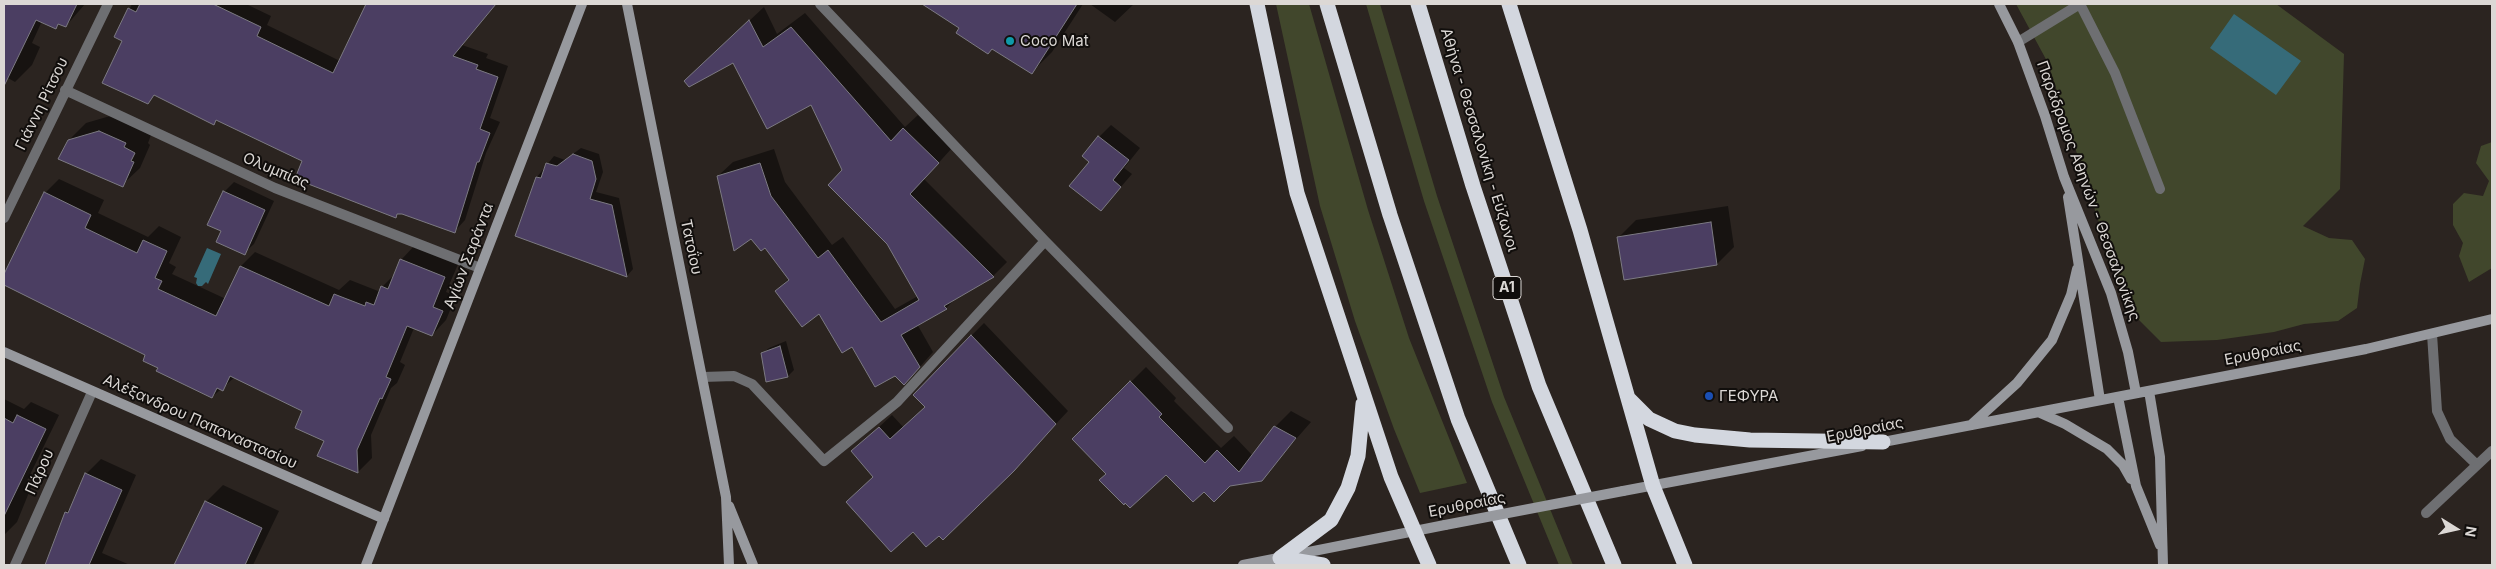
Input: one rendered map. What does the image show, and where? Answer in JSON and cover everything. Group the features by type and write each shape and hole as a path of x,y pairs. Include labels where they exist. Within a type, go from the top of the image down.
{"highway":[{"path":"1257,4 1297,193 1400,501 1429,565"},
{"path":"1327,4 1390,215 1458,419 1519,565"},
{"name":"Αθήνα - Θεσσαλονίκη - Εύζωνοι","path":"1418,4 1473,186 1539,386 1614,565"},
{"path":"1509,4 1580,230 1653,486 1685,565"},
{"path":"1626,394 1649,419 1675,431 1695,435 1750,440 1883,442"},
{"path":"1280,558 1331,520 1348,488 1358,456 1364,398"},
{"path":"1280,558 1323,565"}],"main road":[{"name":"Αγίων Σαράντα","path":"366,565 582,4"},
{"name":"Τατοΐου","path":"627,4 726,497 729,565"},
{"name":"Παράδρομος Αθηνών - Θεσσαλονίκης","path":"1998,4 2018,42 2045,116 2064,177 2111,293 2128,352 2136,393"},
{"path":"2064,177 2100,400"},
{"path":"1971,426 2017,383 2052,340 2063,319 2071,295 2078,263"},
{"name":"Ερυθραίας","path":"1243,565 1413,530 2149,391 2432,334 2492,319"},
{"name":"Αλέξανδρου Παπαναστασίου","path":"4,352 384,519"},
{"path":"2149,391 2160,457 2162,565"},
{"path":"2118,397 2136,486 2161,549"},
{"path":"2038,412 2065,424 2107,449 2123,466 2136,486"},
{"name":"Τατοΐου","path":"726,497 753,565"}],"street":[{"name":"Γιάννη Ρίτσου","path":"4,218 108,4"},
{"path":"820,4 1045,241 1228,428"},
{"path":"2018,42 2080,4 2115,73 2160,188"},
{"name":"Ολυμπίας","path":"65,90 275,188 480,268"},
{"path":"703,377 734,376 752,384 824,461 897,402 1045,241"},
{"path":"2432,334 2437,411 2450,439 2476,464"},
{"name":"Πάρου","path":"15,565 92,392"},
{"path":"2426,513 2492,451"}],"green space":[{"path":"1276,4 1309,4 1368,210 1409,338 1467,483 1420,493 1394,429 1355,321 1320,206"},
{"path":"1366,4 1380,4 1437,196 1504,397 1573,565 1559,565 1492,402 1424,201"},
{"path":"2016,4 2276,4 2344,54 2340,189 2303,226 2329,238 2352,240 2365,259 2357,308 2338,321 2304,324 2274,332 2217,340 2161,342 2126,307 2048,63"},
{"path":"2492,142 2492,268 2469,282 2459,256 2463,243 2453,225 2453,204 2464,193 2483,196 2489,181 2476,163 2481,146"}],"water":[{"path":"2234,14 2301,61 2276,95 2210,48"},
{"path":"207,248 221,254 208,284 206,282 202,286 198,286 196,283 197,278 194,277"}],"building":[{"path":"4,4 77,4 66,27 58,24 56,29 36,20 4,86"},
{"path":"140,4 213,4 261,27 257,36 333,73 366,4 496,4 453,56 478,65 476,69 498,77 480,129 490,133 479,162 477,162 455,233 402,214 397,214 396,218 298,180 299,177 296,176 302,161 216,120 214,125 154,95 148,104 102,83 122,41 114,37 128,8 136,12"},
{"name":"Coco Mat","path":"922,4 1077,4 1032,74 992,49 988,54 956,33 959,28"},
{"path":"749,20 763,47 791,27 891,141 903,128 939,163 910,194 994,277 944,306 947,309 901,335 920,367 904,385 895,376 875,387 852,347 842,353 819,314 802,327 775,291 789,280 765,248 761,251 751,239 734,251 717,176 760,163 771,196 818,258 828,250 881,322 919,300 887,244 828,185 842,170 811,105 767,129 733,63 689,87 684,81"},
{"path":"99,131 126,143 124,147 135,153 131,161 134,162 123,187 58,159 68,140"},
{"path":"1098,136 1129,160 1113,180 1121,187 1101,211 1069,186 1089,162 1082,156"},
{"path":"573,154 592,161 596,179 590,199 612,205 627,277 515,236 536,177 541,178 546,163 557,166"},
{"path":"223,191 265,210 245,255 216,242 221,231 207,225"},
{"path":"44,192 91,215 85,228 137,253 143,240 167,251 155,278 162,281 158,289 216,316 240,266 329,306 334,294 365,306 366,302 374,305 381,286 388,289 400,259 445,277 433,307 443,311 432,336 407,326 386,377 391,379 382,399 380,398 357,450 358,473 317,456 324,441 295,428 302,411 230,376 223,391 217,388 212,398 156,371 158,368 143,361 145,355 4,285 4,274"},
{"path":"1711,222 1717,265 1624,280 1617,237"},
{"path":"971,335 1056,424 1014,471 943,540 939,536 926,547 913,532 891,552 846,502 873,477 851,451 879,427 890,439 925,407 913,395"},
{"path":"780,346 788,377 766,382 761,353"},
{"path":"1130,381 1162,414 1159,417 1205,463 1217,450 1239,472 1274,426 1296,438 1262,481 1230,486 1214,502 1204,492 1193,502 1166,475 1130,508 1125,503 1124,505 1099,480 1106,474 1072,439"},
{"path":"17,415 46,429 4,516 4,418 13,423"},
{"path":"85,473 122,490 89,565 45,565 65,512 68,513"},
{"path":"205,501 262,528 245,565 174,565"}],"place":[{"name":"Coco Mat","path":"1010,41"},
{"name":"ΓΕΦΥΡΑ","path":"1709,396"}]}
